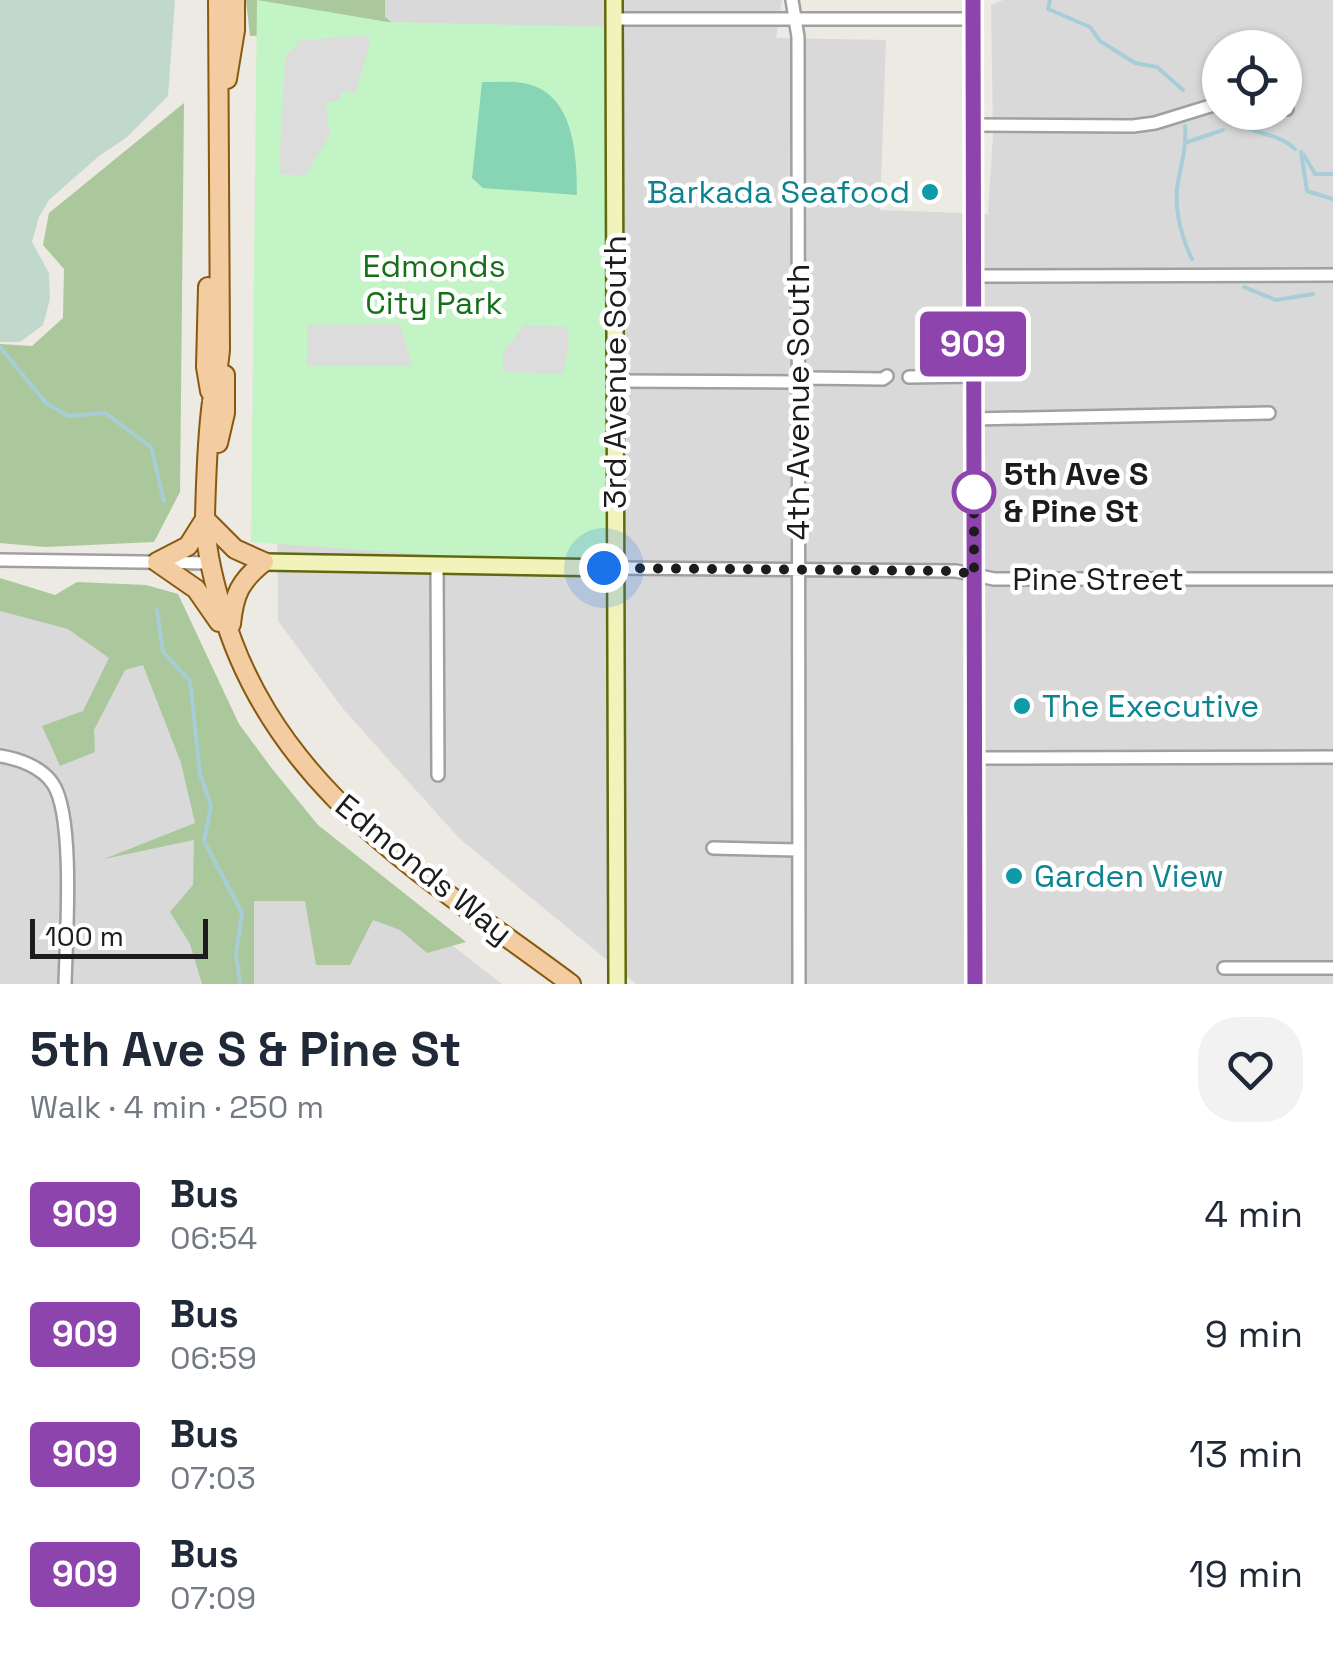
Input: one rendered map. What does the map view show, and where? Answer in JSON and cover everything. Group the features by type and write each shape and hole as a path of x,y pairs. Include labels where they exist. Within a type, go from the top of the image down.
{"main road":[{"name":"Edmonds Way","path":"218,0 216,193 209,220 206,367 212,401 205,519 211,563 230,640 248,682 278,734 322,787 362,825 572,984"},
{"path":"208,490 225,412 227,0"},
{"path":"227,75 235,30 235,0"},
{"path":"205,519 236,549 264,562 240,584 234,598 230,640 196,589 157,562 188,546 205,519"}],"street":[{"name":"3rd Avenue South","path":"614,0 617,984"},
{"name":"4th Avenue South","path":"792,0 798,37 799,984"},
{"path":"973,0 975,984"},
{"path":"614,19 973,19"},
{"path":"973,125 1133,126 1202,109"},
{"path":"974,276 1333,275"},
{"path":"615,382 798,382 809,378 887,376"},
{"path":"909,377 973,376"},
{"path":"974,419 1269,413"},
{"path":"0,560 211,563"},
{"name":"Pine Street","path":"264,562 956,571 994,579 1333,578"},
{"path":"437,564 438,775"},
{"path":"0,756 35,767 51,781 66,816 66,984"},
{"path":"975,758 1333,757"},
{"path":"714,848 799,850"},
{"path":"1224,968 1333,968"}],"shaded area":[{"path":"273,0 782,0 776,38 886,40 880,210 988,214 993,134 991,5 1003,0 1333,0 1333,984 636,984 459,838 344,710 278,621"},
{"path":"368,35 370,42 356,93 341,92 340,100 326,103 330,135 305,176 279,174 285,61 289,51 297,46 297,41"},
{"path":"400,324 412,366 307,366 307,325"},
{"path":"524,325 567,327 569,344 563,374 503,372 503,353"},
{"path":"0,598 105,599 352,868 502,984 0,984"}],"green space":[{"path":"0,0 175,0 168,96 126,138 49,200 39,217 32,242 49,273 50,299 43,325 20,342 0,342"},
{"path":"246,0 385,0 385,17 403,32 250,36"},
{"name":"Edmonds City Park","path":"257,0 388,22 614,27 615,568 251,542"},
{"path":"482,82 522,83 553,98 569,126 577,195 483,188 472,178"},
{"path":"184,103 180,492 154,542 45,547 0,543 0,344 32,346 63,318 64,269 43,245 49,213"},
{"path":"0,578 55,595 77,582 146,585 178,594 239,724 318,825 466,942 427,953 400,930 373,920 350,965 316,965 305,901 254,901 254,984 202,984 190,944 170,912 193,885 194,840 104,859 195,823 181,763 143,665 125,670 94,730 95,752 60,766 42,726 83,711 109,658 68,629 0,611"}],"waterway":[{"path":"1050,0 1048,9 1090,27 1100,41 1135,63 1157,67 1183,90"},
{"path":"1185,126 1177,207 1192,259"},
{"path":"1187,142 1223,130"},
{"path":"1254,130 1295,149"},
{"path":"1301,152 1307,191 1333,199"},
{"path":"1304,155 1315,174 1333,174"},
{"path":"1244,287 1276,300 1313,294"},
{"path":"0,347 46,403 68,416 105,413 151,447 164,501"},
{"path":"157,610 163,652 190,681 200,774 211,806 204,841 242,913 236,954 240,984"}],"bus line":[{"name":"909","path":"973,0 975,984"}],"place":[{"name":"Barkada Seafood","path":"930,192"},
{"name":"5th Ave S & Pine St","path":"974,492"},
{"name":"The Executive","path":"1022,706"},
{"name":"Garden View","path":"1014,876"}],"route":[{"path":"604,568 956,571 974,575 974,492"}]}
